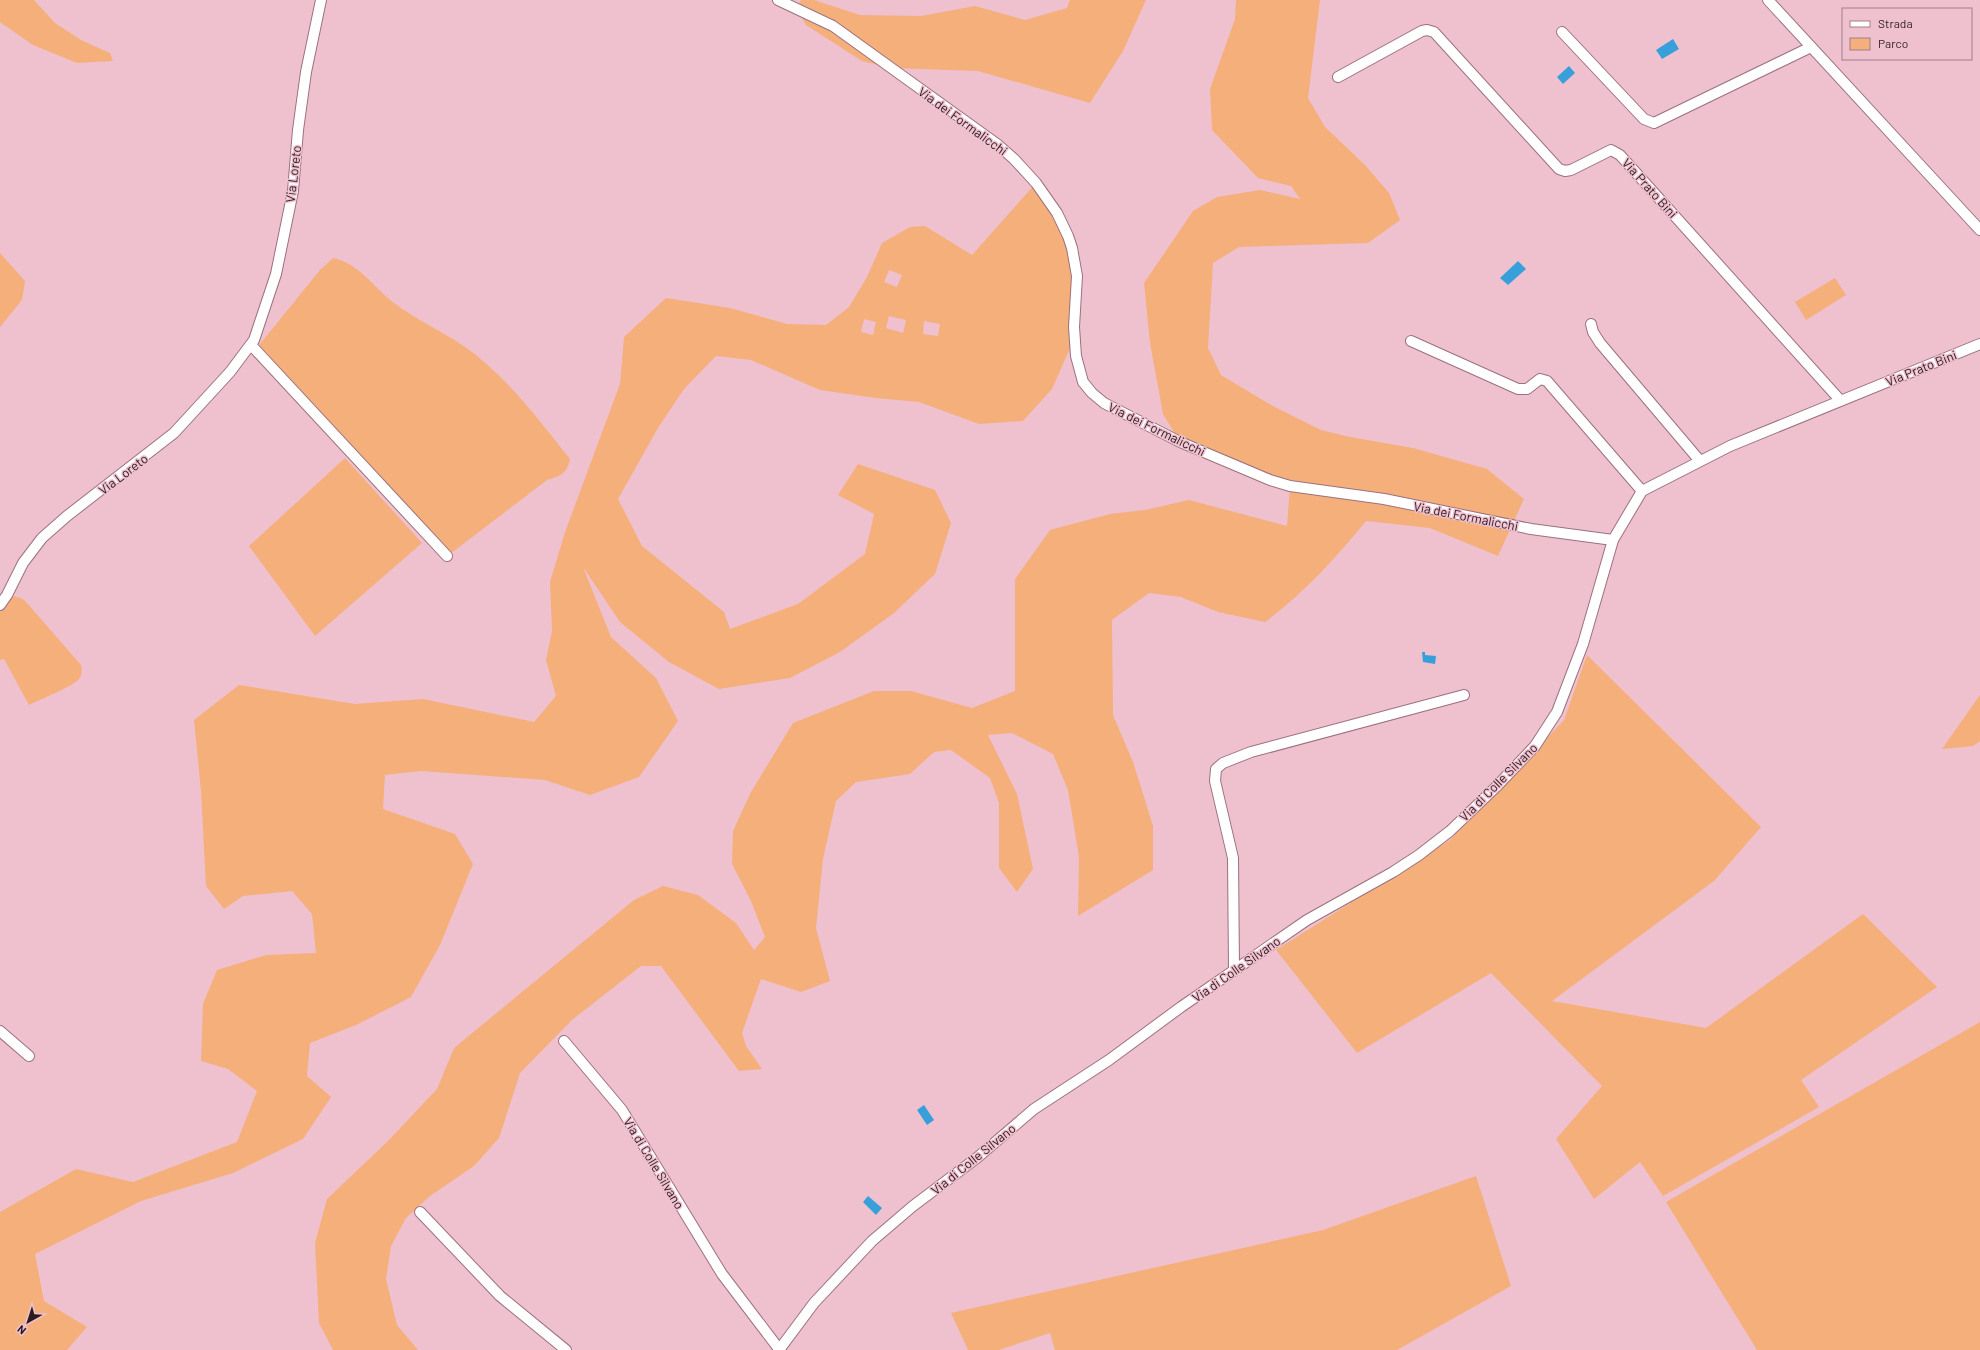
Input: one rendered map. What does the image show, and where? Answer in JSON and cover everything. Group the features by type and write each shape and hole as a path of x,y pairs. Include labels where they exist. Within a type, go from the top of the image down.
{"street":[{"name":"Via Loreto","path":"0,605 7,595 23,563 42,538 67,516 174,433 230,372 251,345 270,297 284,236 294,179 298,130 306,72 321,0"},
{"name":"Via dei Formalicchi","path":"778,0 819,18 848,36 997,144 1017,162 1036,183 1057,213 1072,248 1077,276 1074,328 1076,356 1083,382 1092,393 1104,403 1180,442 1270,480 1290,486 1377,498 1531,529 1613,540"},
{"path":"1768,0 1980,230"},
{"name":"Via Prato Bini","path":"1338,76 1422,31 1427,30 1434,32 1559,169 1565,171 1571,170 1611,150 1620,155 1840,400"},
{"path":"1562,32 1644,119 1654,123 1811,47"},
{"path":"1591,324 1593,332 1600,343 1700,461"},
{"path":"1411,341 1518,389 1527,389 1540,379 1548,381 1642,491 1613,540"},
{"name":"Via Prato Bini","path":"1642,491 1730,446 1980,344"},
{"path":"251,345 447,556"},
{"name":"Via di Colle Silvano","path":"564,1041 622,1110 724,1278 779,1350 831,1284 887,1228 978,1157 1038,1106 1109,1060 1234,970 1320,912 1387,876 1419,855 1464,818 1530,752 1553,721 1568,687 1583,644 1613,540"},
{"path":"1234,970 1233,858 1215,781 1216,769 1228,760 1251,752 1464,695"},
{"path":"0,1031 30,1056"},
{"path":"420,1212 500,1296 566,1350"}],"green space":[{"path":"0,0 34,0 55,23 81,40 110,53 113,61 77,63 33,45 0,22"},
{"path":"801,0 814,0 860,15 921,16 975,6 1025,20 1067,8 1070,0 1146,0 1123,51 1090,103 978,71 891,68 862,61 806,25 796,8"},
{"path":"1236,0 1320,0 1308,98 1325,127 1366,166 1389,193 1400,220 1368,243 1239,247 1213,263 1208,348 1221,375 1271,405 1321,430 1350,437 1413,448 1487,469 1524,499 1498,556 1430,528 1366,521 1343,549 1306,587 1280,611 1265,622 1218,612 1181,597 1149,593 1112,620 1113,715 1133,762 1153,826 1153,870 1078,916 1079,857 1068,790 1053,754 1012,733 988,735 1017,794 1033,869 1017,892 999,868 999,803 990,778 951,750 934,752 910,774 856,782 836,801 823,859 816,928 830,981 801,992 761,979 742,1033 746,1046 762,1069 739,1071 661,966 641,966 572,1020 520,1073 499,1138 474,1166 430,1196 406,1218 391,1246 386,1279 397,1325 418,1350 333,1350 319,1323 315,1243 327,1199 388,1141 437,1089 454,1048 634,900 663,886 698,895 736,923 754,950 765,937 751,901 732,864 733,831 751,792 793,723 874,691 911,691 972,708 1015,691 1015,579 1050,530 1110,514 1145,510 1189,500 1287,526 1290,486 1180,442 1163,414 1150,343 1144,283 1193,211 1217,197 1260,190 1300,199 1291,186 1258,178 1212,130 1210,89 1235,19"},
{"path":"1036,183 1072,248 1074,339 1052,389 1023,421 979,424 919,402 876,398 820,390 751,360 716,356 684,389 658,428 618,499 642,546 724,612 730,629 798,604 865,554 874,514 838,495 858,464 935,490 951,523 935,574 894,613 840,652 790,678 719,689 669,662 620,622 583,567 611,637 656,678 678,721 639,777 590,795 545,780 421,771 385,775 383,809 455,834 473,864 440,945 411,997 356,1025 310,1043 307,1076 331,1097 303,1139 233,1173 141,1201 35,1254 44,1301 87,1327 67,1350 0,1350 0,1212 76,1169 133,1182 237,1142 257,1091 228,1069 201,1061 203,1004 217,970 266,955 316,953 312,914 292,891 243,896 224,909 206,886 201,791 194,720 239,685 355,704 423,699 534,722 556,696 546,660 552,631 550,582 565,532 620,384 624,337 666,298 730,308 787,324 826,325 849,307 867,277 882,243 910,227 925,226 972,255","holes":["889,270 902,275 897,287 884,282","889,316 906,320 903,333 886,328","864,319 876,322 873,335 861,332","924,321 940,324 938,336 923,334"]},
{"path":"0,253 25,281 22,300 0,327"},
{"path":"333,258 351,265 405,311 462,345 483,361 518,395 570,459 567,468 562,474 547,480 450,554 259,349 260,344 320,270"},
{"path":"1835,278 1846,295 1806,320 1795,302"},
{"path":"345,458 422,543 315,636 249,546"},
{"path":"14,596 23,599 27,603 81,665 82,672 80,678 64,689 29,705 4,659 0,660 0,612"},
{"path":"1587,655 1761,827 1714,881 1552,1001 1706,1028 1863,914 1937,987 1801,1080 1819,1107 1663,1196 1640,1162 1594,1199 1556,1139 1602,1086 1491,973 1357,1053 1276,950 1450,840 1564,720"},
{"path":"1980,695 1980,741 1973,746 1942,749"},
{"path":"1980,1022 1980,1350 1757,1350 1666,1202"},
{"path":"1476,1176 1511,1286 1397,1350 1055,1350 1050,1333 999,1350 968,1350 951,1313 1323,1230"}],"water":[{"path":"1673,39 1679,49 1662,59 1656,50"},
{"path":"1569,66 1575,73 1563,84 1557,77"},
{"path":"1518,261 1526,269 1508,285 1500,278"},
{"path":"1422,652 1425,652 1425,655 1436,656 1435,664 1423,662"},
{"path":"924,1105 934,1120 927,1125 917,1110"},
{"path":"868,1196 882,1208 876,1215 863,1202"}]}
